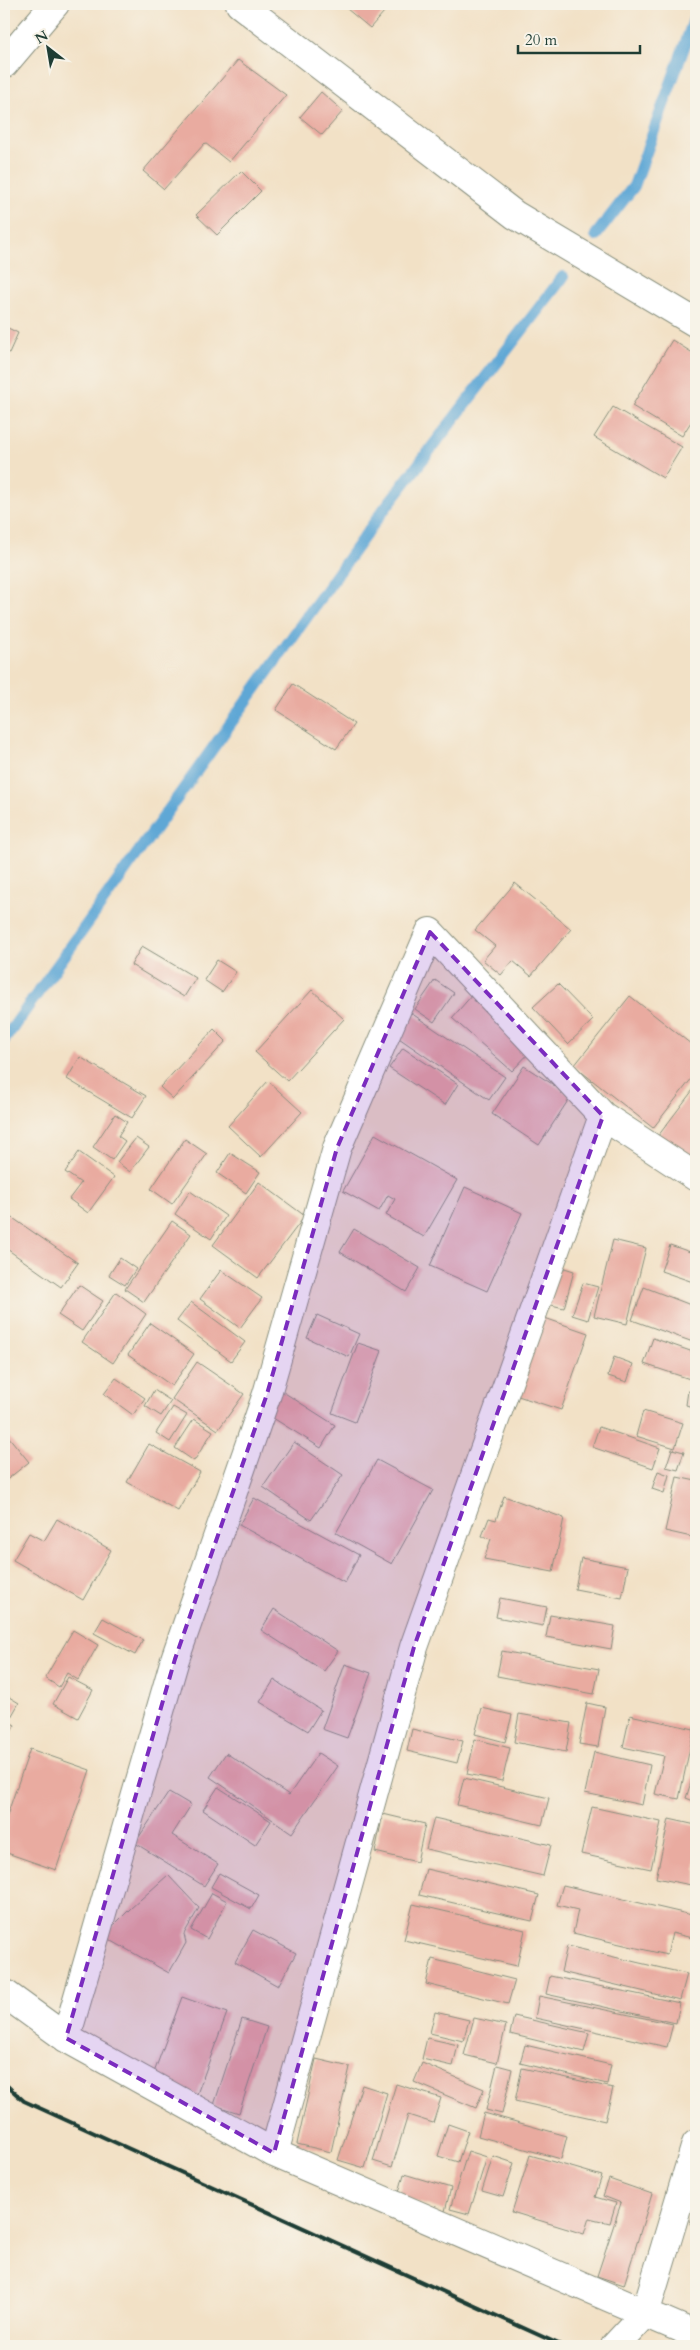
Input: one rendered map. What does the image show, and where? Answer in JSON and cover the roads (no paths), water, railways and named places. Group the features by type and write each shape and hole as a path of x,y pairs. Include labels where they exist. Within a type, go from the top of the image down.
{"street":[{"path":"4,64 55,4"},
{"path":"240,4 516,215 696,322"},
{"path":"66,2038 175,1659 267,1394 337,1148 430,932 603,1116 696,1177"},
{"path":"274,2153 414,1647 603,1116"},
{"path":"4,1992 66,2038 274,2153 696,2335"},
{"path":"616,2346 645,2314 696,2144"}],"waterway":[{"path":"596,235 634,186 696,14"},
{"path":"4,1040 379,516 563,277"}],"railway":[{"path":"4,2083 24,2101 563,2346"}]}
